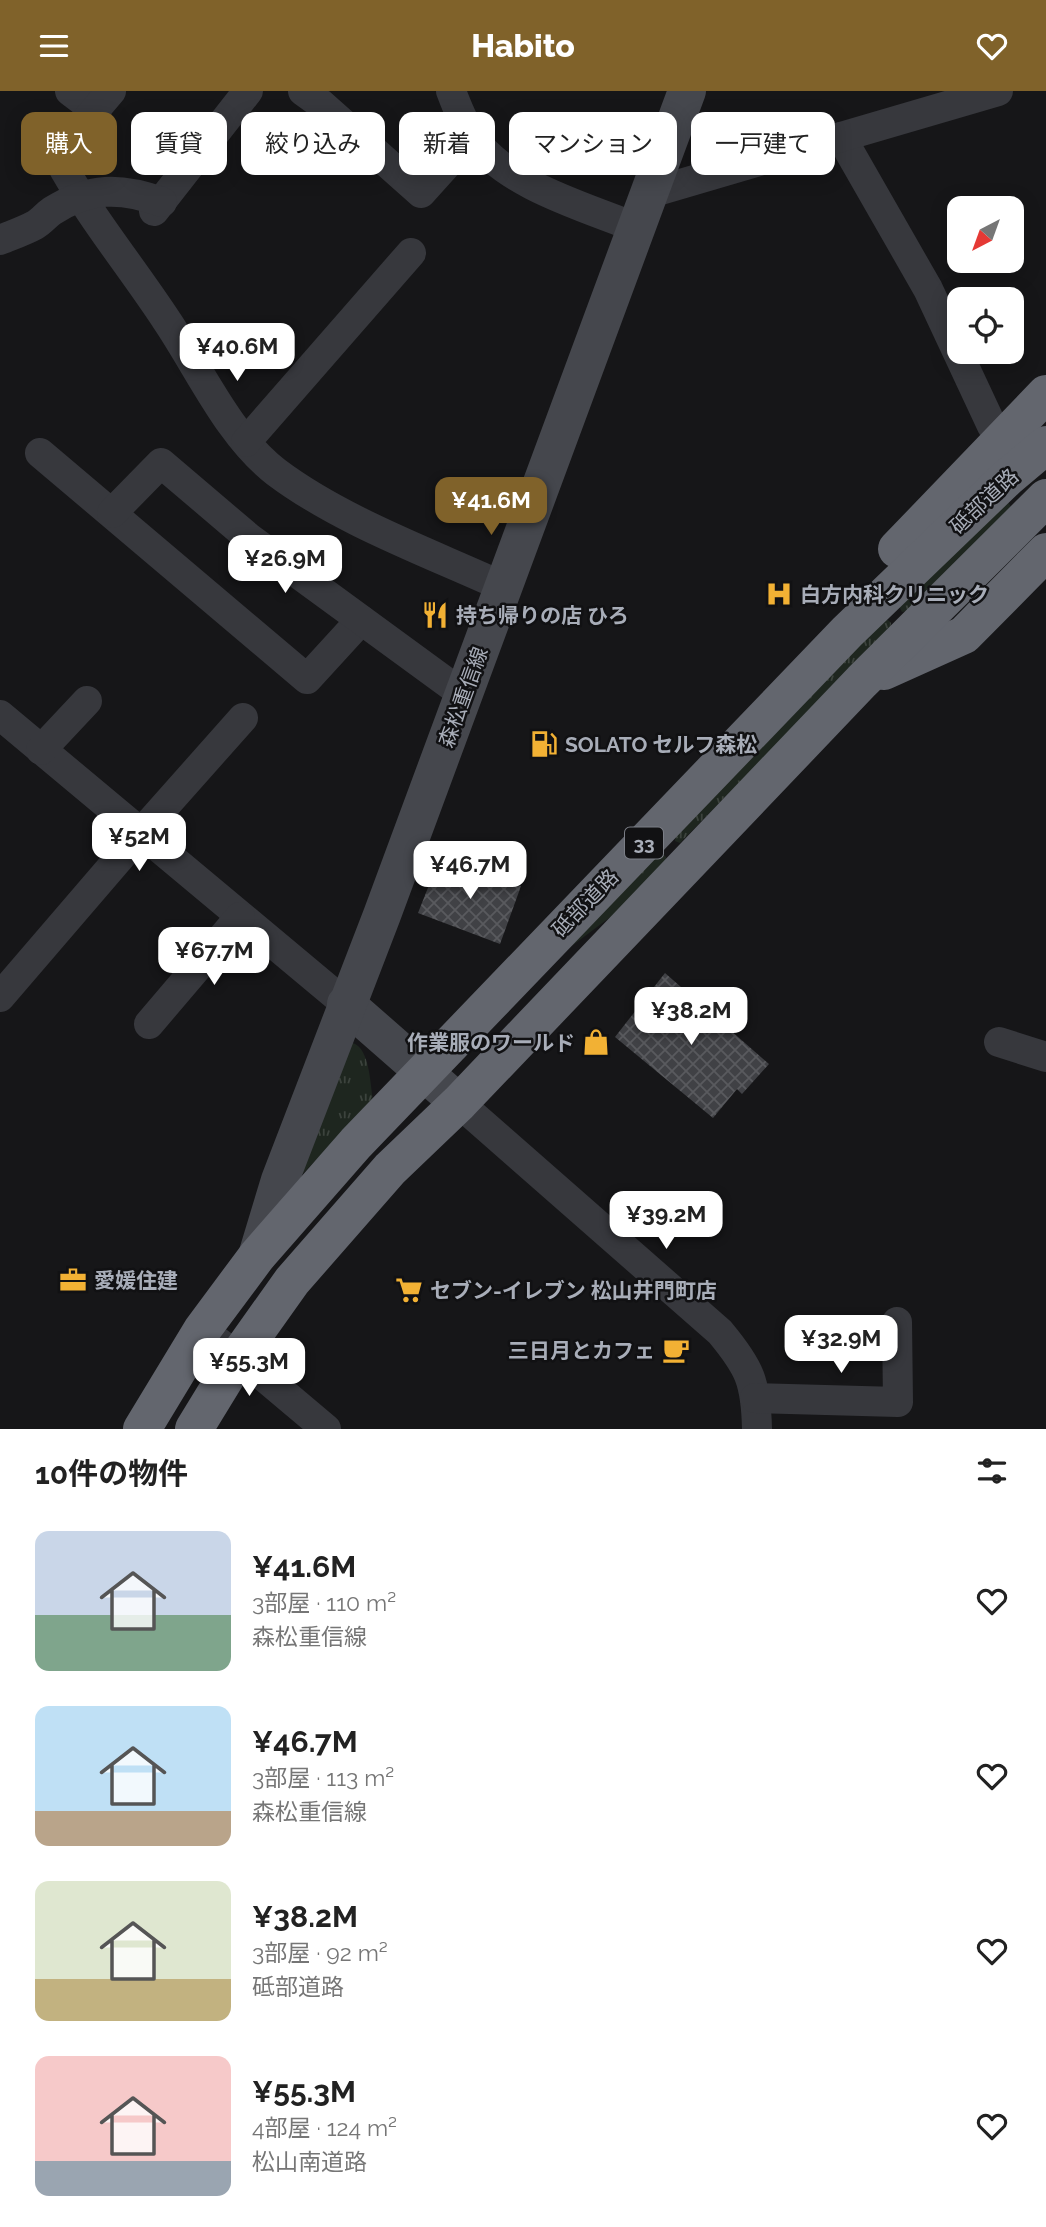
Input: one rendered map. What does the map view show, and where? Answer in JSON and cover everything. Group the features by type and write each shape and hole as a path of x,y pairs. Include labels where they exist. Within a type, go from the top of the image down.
{"highway":[{"path":"847,632 893,554 1046,394"},
{"name":"砥部道路","path":"257,1256 356,1143 424,1071 847,632 1007,478 1046,445"},
{"name":"砥部道路","path":"238,1357 292,1281 390,1169 459,1103 862,681 1046,498"},
{"path":"862,681 964,635 1046,552"},
{"name":"33","path":"142,1429 202,1330 257,1256"},
{"name":"33","path":"194,1429 238,1357"}],"main road":[{"name":"森松重信線","path":"257,1256 280,1180 371,944 687,91"},
{"path":"346,1004 459,1103"}],"street":[{"path":"70,91 103,101 58,158 78,197 167,320 246,442 258,456 313,496 357,520 504,587"},
{"path":"3,231 38,224 51,212 78,197 97,192 134,192 158,207 248,91"},
{"path":"303,91 399,173"},
{"path":"451,91 459,112"},
{"path":"650,193 999,91"},
{"path":"841,137 928,289 992,426 1004,437"},
{"path":"495,160 514,174 539,187 637,228"},
{"path":"401,175 421,193 437,175"},
{"path":"246,442 411,253"},
{"path":"40,453 307,679 361,620"},
{"path":"112,513 162,463 248,537 464,695"},
{"path":"41,751 87,701"},
{"path":"0,715 346,1004"},
{"path":"0,997 243,718"},
{"path":"149,1024 240,917"},
{"path":"999,1042 1046,1057"},
{"path":"459,1103 720,1332 739,1355 755,1387 757,1429"},
{"path":"755,1398 898,1402 897,1322"},
{"path":"202,1330 326,1429"}],"green space":[{"path":"1008,502 1011,507 907,611 902,612 899,606"},
{"path":"882,620 891,623 890,629 680,843 675,841 676,833"},
{"path":"659,851 666,857 666,863 613,915 569,948"},
{"path":"353,1043 359,1047 366,1059 373,1100 292,1185 348,1044"}],"building":[{"path":"439,860 521,886 500,944 418,913"},
{"path":"665,973 769,1064 742,1094 737,1089 713,1118 615,1037"}],"place":[{"name":"白方内科クリニック","path":"779,594"},
{"name":"持ち帰りの店 ひろ","path":"435,615"},
{"name":"SOLATO セルフ森松","path":"544,744"},
{"name":"作業服のワールド","path":"596,1042"},
{"name":"愛媛住建","path":"73,1280"},
{"name":"セブン-イレブン 松山井門町店","path":"409,1290"},
{"name":"三日月とカフェ","path":"676,1350"}]}
